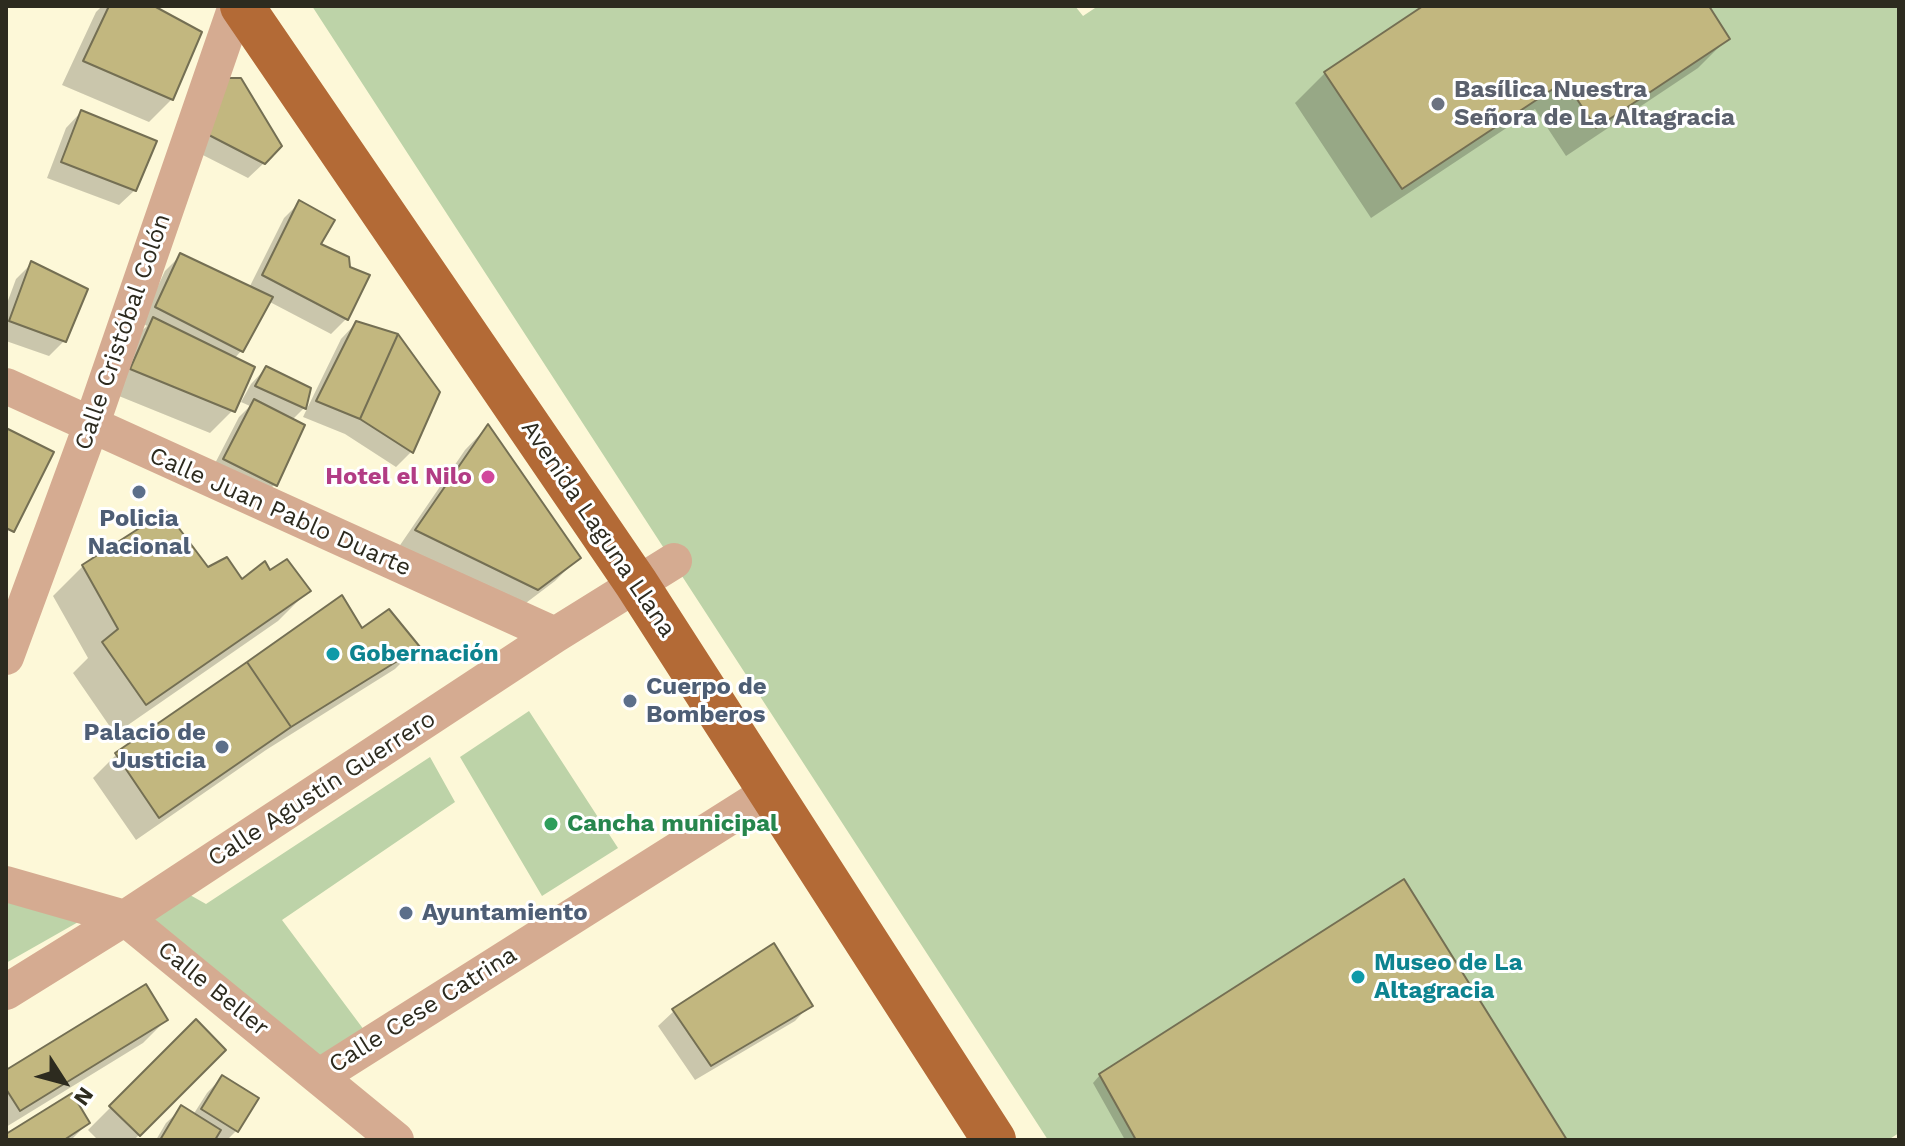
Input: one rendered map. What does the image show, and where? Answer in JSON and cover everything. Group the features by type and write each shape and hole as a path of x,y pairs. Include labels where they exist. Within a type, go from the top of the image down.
{"main road":[{"name":"Avenida Laguna Llana","path":"242,6 636,583 994,1140"}],"street":[{"name":"Calle Cristóbal Colón","path":"6,657 91,426 236,6"},
{"name":"Calle Juan Pablo Duarte","path":"6,386 555,635"},
{"name":"Calle Agustín Guerrero","path":"6,992 674,561"},
{"name":"Calle Cese Catrina","path":"320,1076 771,791"},
{"name":"Calle Beller","path":"6,884 125,918 396,1140"}],"green space":[{"path":"312,6 1075,6 1083,16 1098,6 1899,6 1899,1133 1888,1140 1048,1140"},
{"name":"Cancha municipal","path":"529,711 618,848 542,896 460,757"},
{"path":"430,757 455,802 282,920 373,1042 320,1076 125,918 174,886 206,904"},
{"path":"6,895 80,921 6,963"}],"building":[{"path":"109,6 154,6 202,32 173,100 83,61"},
{"name":"Basílica Nuestra Señora de La Altagracia","path":"1423,6 1709,6 1730,39 1596,128 1565,81 1402,189 1324,72"},
{"path":"227,78 241,78 282,146 265,164 205,133"},
{"path":"81,110 157,141 136,191 61,162"},
{"path":"299,200 335,220 321,244 349,257 350,267 370,275 348,320 262,275"},
{"path":"180,253 273,297 243,352 155,307"},
{"path":"31,261 88,289 66,342 9,321"},
{"path":"153,317 255,367 235,412 130,369"},
{"path":"356,321 398,334 360,419 316,401"},
{"path":"398,334 440,392 413,453 360,419"},
{"path":"266,366 311,388 306,409 255,386"},
{"path":"254,399 305,425 277,486 223,459"},
{"name":"Hotel el Nilo","path":"488,424 581,558 538,590 415,530"},
{"path":"6,428 54,452 14,532 6,528"},
{"path":"166,511 208,567 227,557 242,579 265,561 270,570 287,559 311,591 146,705 102,642 118,629 82,565"},
{"name":"Gobernación","path":"342,595 362,628 389,609 420,647 291,727 247,662"},
{"path":"247,662 291,727 159,818 115,753"},
{"name":"Museo de La Altagracia","path":"1404,879 1567,1140 1136,1140 1099,1074"},
{"path":"774,943 813,1006 711,1066 672,1009"},
{"path":"146,984 168,1020 20,1111 6,1089 6,1070"},
{"path":"196,1019 226,1050 140,1136 109,1106"},
{"path":"222,1075 259,1098 238,1132 201,1109"},
{"path":"72,1093 90,1123 64,1140 6,1140 6,1134"},
{"path":"181,1105 221,1130 215,1140 160,1140"}],"place":[{"name":"Basílica Nuestra Señora de La Altagracia","path":"1438,104"},
{"name":"Hotel el Nilo","path":"488,477"},
{"name":"Policia Nacional","path":"139,492"},
{"name":"Gobernación","path":"333,654"},
{"name":"Cuerpo de Bomberos","path":"630,701"},
{"name":"Palacio de Justicia","path":"222,747"},
{"name":"Cancha municipal","path":"551,824"},
{"name":"Ayuntamiento","path":"406,913"},
{"name":"Museo de La Altagracia","path":"1358,977"}]}
